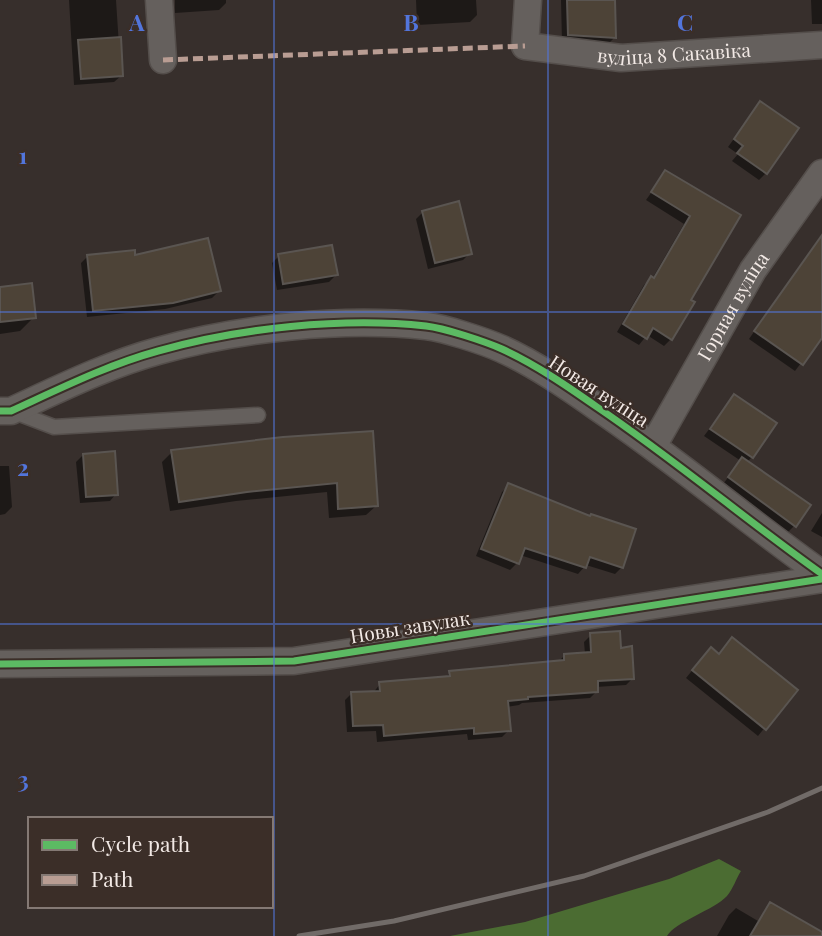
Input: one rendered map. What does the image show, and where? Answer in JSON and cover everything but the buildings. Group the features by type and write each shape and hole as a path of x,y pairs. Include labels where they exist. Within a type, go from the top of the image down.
{"street":[{"path":"159,0 163,60"},
{"name":"вуліца 8 Сакавіка","path":"528,0 525,47 621,58 822,45"},
{"name":"Горная вуліца","path":"653,446 753,270 822,173"},
{"name":"Новая вуліца","path":"5,411 85,377 158,351 259,330 356,322 429,326 502,349 563,383 653,446 822,576"},
{"name":"Новы завулак","path":"0,664 294,661 822,576"}],"lane":[{"path":"5,411 54,427 258,415"}],"green space":[{"path":"719,859 741,871 729,893 667,936 450,936 525,922 669,879"}],"railway":[{"path":"299,936 394,921 584,876 768,812 822,788"}],"marked path":[{"path":"163,60 525,46"}],"cycle path":[{"path":"0,411 11,411 120,363 222,336 326,324 434,327 494,346 551,376 654,447 822,574"},
{"path":"0,664 294,661 822,579"}]}
